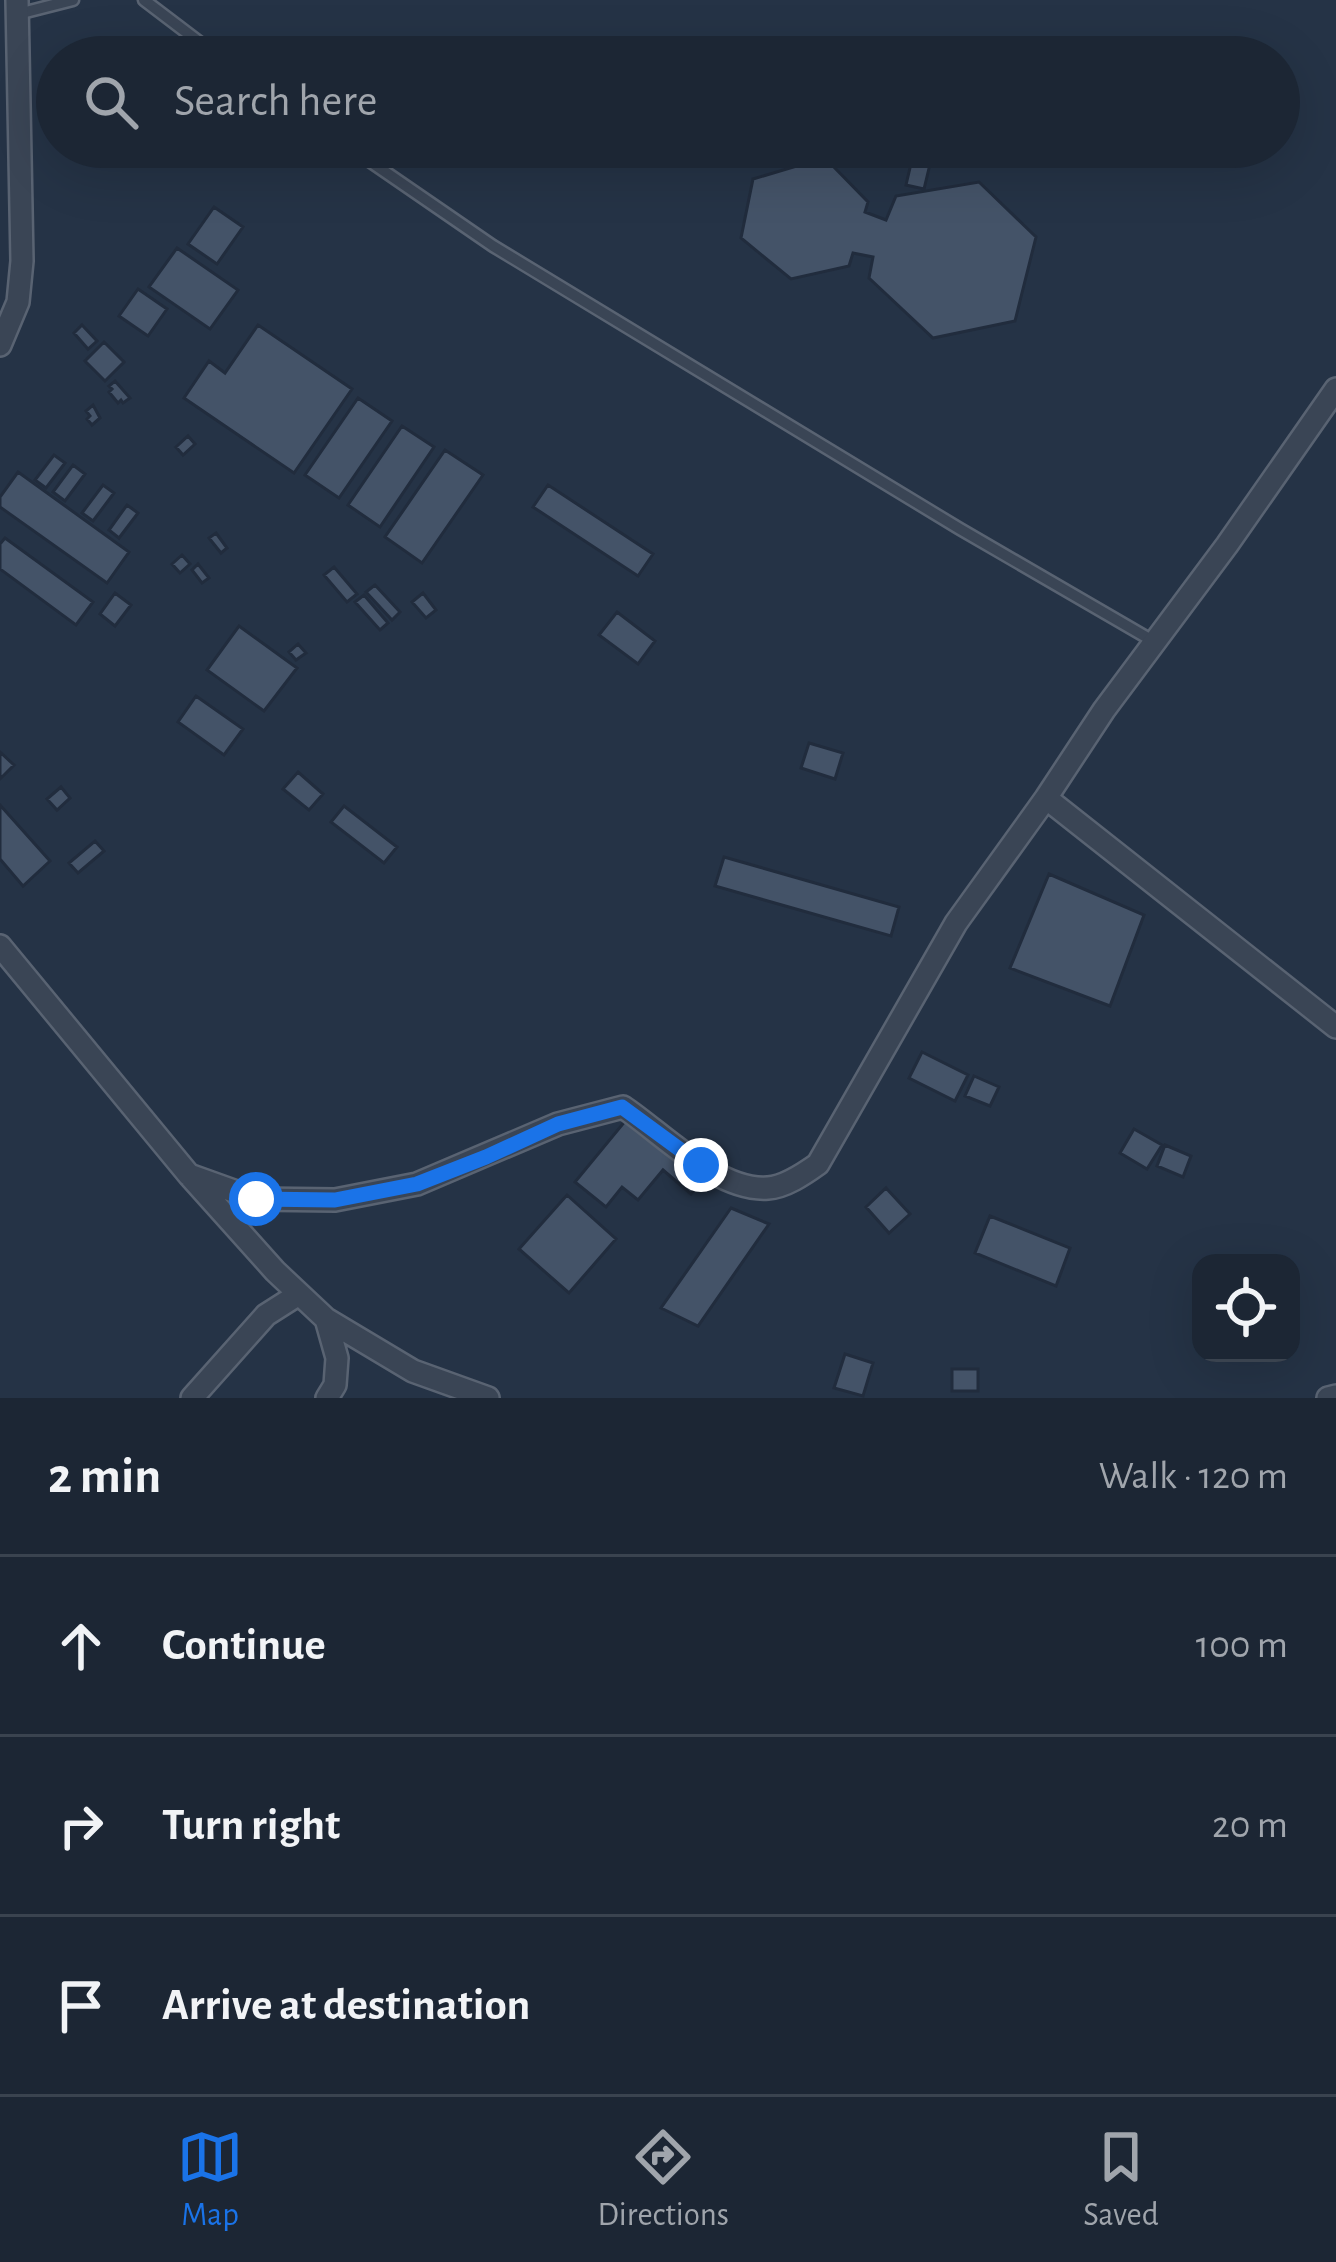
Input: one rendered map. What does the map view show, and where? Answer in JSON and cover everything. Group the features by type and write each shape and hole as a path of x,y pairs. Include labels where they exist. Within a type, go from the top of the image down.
{"street":[{"path":"0,345 18,302 22,261 13,18"},
{"path":"189,1175 256,1199 335,1200 417,1184 558,1124 622,1107 701,1165 733,1182 769,1189 799,1178 818,1164 956,923 1336,389"},
{"path":"1046,798 1336,1027"},
{"path":"0,946 189,1175 299,1294 326,1319 413,1371 488,1398"},
{"path":"192,1398 266,1315 299,1294"},
{"path":"326,1319 337,1358 335,1385 328,1398"}],"lane":[{"path":"13,18 74,0"},
{"path":"144,0 191,36"},
{"path":"380,168 514,258 960,530 1155,642"}],"building":[{"path":"790,168 835,168 868,202 865,212 886,220 896,196 979,182 1036,237 1015,321 933,338 869,278 873,257 853,253 849,266 791,279 741,238 753,179"},
{"path":"910,168 929,168 924,189 906,185"},
{"path":"214,207 243,227 217,264 188,244"},
{"path":"177,248 238,290 210,329 149,287"},
{"path":"138,289 167,309 148,336 119,316"},
{"path":"82,325 97,341 88,349 74,333"},
{"path":"258,325 352,389 294,473 184,398 209,361 225,373"},
{"path":"104,342 124,362 105,381 85,361"},
{"path":"115,381 130,398 123,403 109,392"},
{"path":"358,398 392,421 339,498 305,475"},
{"path":"93,405 100,418 92,425 86,411"},
{"path":"402,426 434,447 380,527 348,505"},
{"path":"188,436 195,444 183,455 176,447"},
{"path":"445,450 483,475 422,563 385,537"},
{"path":"54,455 65,463 46,488 35,480"},
{"path":"73,465 85,474 65,501 53,492"},
{"path":"18,472 129,552 107,583 0,507 0,497"},
{"path":"103,485 114,493 93,521 82,513"},
{"path":"548,485 653,554 638,576 533,507"},
{"path":"127,505 138,513 119,538 109,530"},
{"path":"216,533 227,548 221,553 209,538"},
{"path":"5,538 93,602 76,625 0,569 0,544"},
{"path":"182,555 190,564 180,573 172,564"},
{"path":"198,564 209,578 202,583 192,570"},
{"path":"334,567 357,594 347,602 324,575"},
{"path":"375,585 400,612 392,620 366,592"},
{"path":"115,593 131,605 115,626 100,614"},
{"path":"423,593 436,610 426,618 412,602"},
{"path":"364,595 388,623 380,630 355,602"},
{"path":"617,612 655,641 638,664 599,635"},
{"path":"239,626 297,668 264,711 207,670"},
{"path":"298,644 306,653 296,660 289,652"},
{"path":"196,696 243,729 224,755 178,722"},
{"path":"809,743 843,753 835,779 801,768"},
{"path":"0,752 14,765 0,779"},
{"path":"298,772 323,794 309,810 283,789"},
{"path":"61,787 70,798 57,810 47,799"},
{"path":"0,805 50,861 23,886 0,859"},
{"path":"344,806 397,847 384,863 331,822"},
{"path":"95,841 104,851 78,873 69,863"},
{"path":"724,857 899,907 891,936 715,886"},
{"path":"1049,874 1144,915 1110,1006 1010,968"},
{"path":"922,1052 968,1075 955,1101 909,1078"},
{"path":"974,1076 999,1087 990,1106 965,1096"},
{"path":"626,1120 701,1181 691,1194 663,1170 638,1200 622,1187 606,1207 575,1182"},
{"path":"1134,1129 1162,1145 1147,1169 1120,1153"},
{"path":"1165,1145 1191,1156 1183,1177 1157,1166"},
{"path":"886,1188 910,1214 889,1233 866,1207"},
{"path":"567,1195 616,1239 569,1293 519,1249"},
{"path":"731,1208 769,1224 698,1326 661,1308"},
{"path":"990,1216 1070,1248 1056,1286 975,1253"},
{"path":"845,1354 873,1363 863,1396 834,1388"},
{"path":"952,1369 978,1369 978,1391 952,1391"}],"route":[{"path":"256,1199 335,1200 417,1184 558,1124 622,1107 701,1165"}]}
